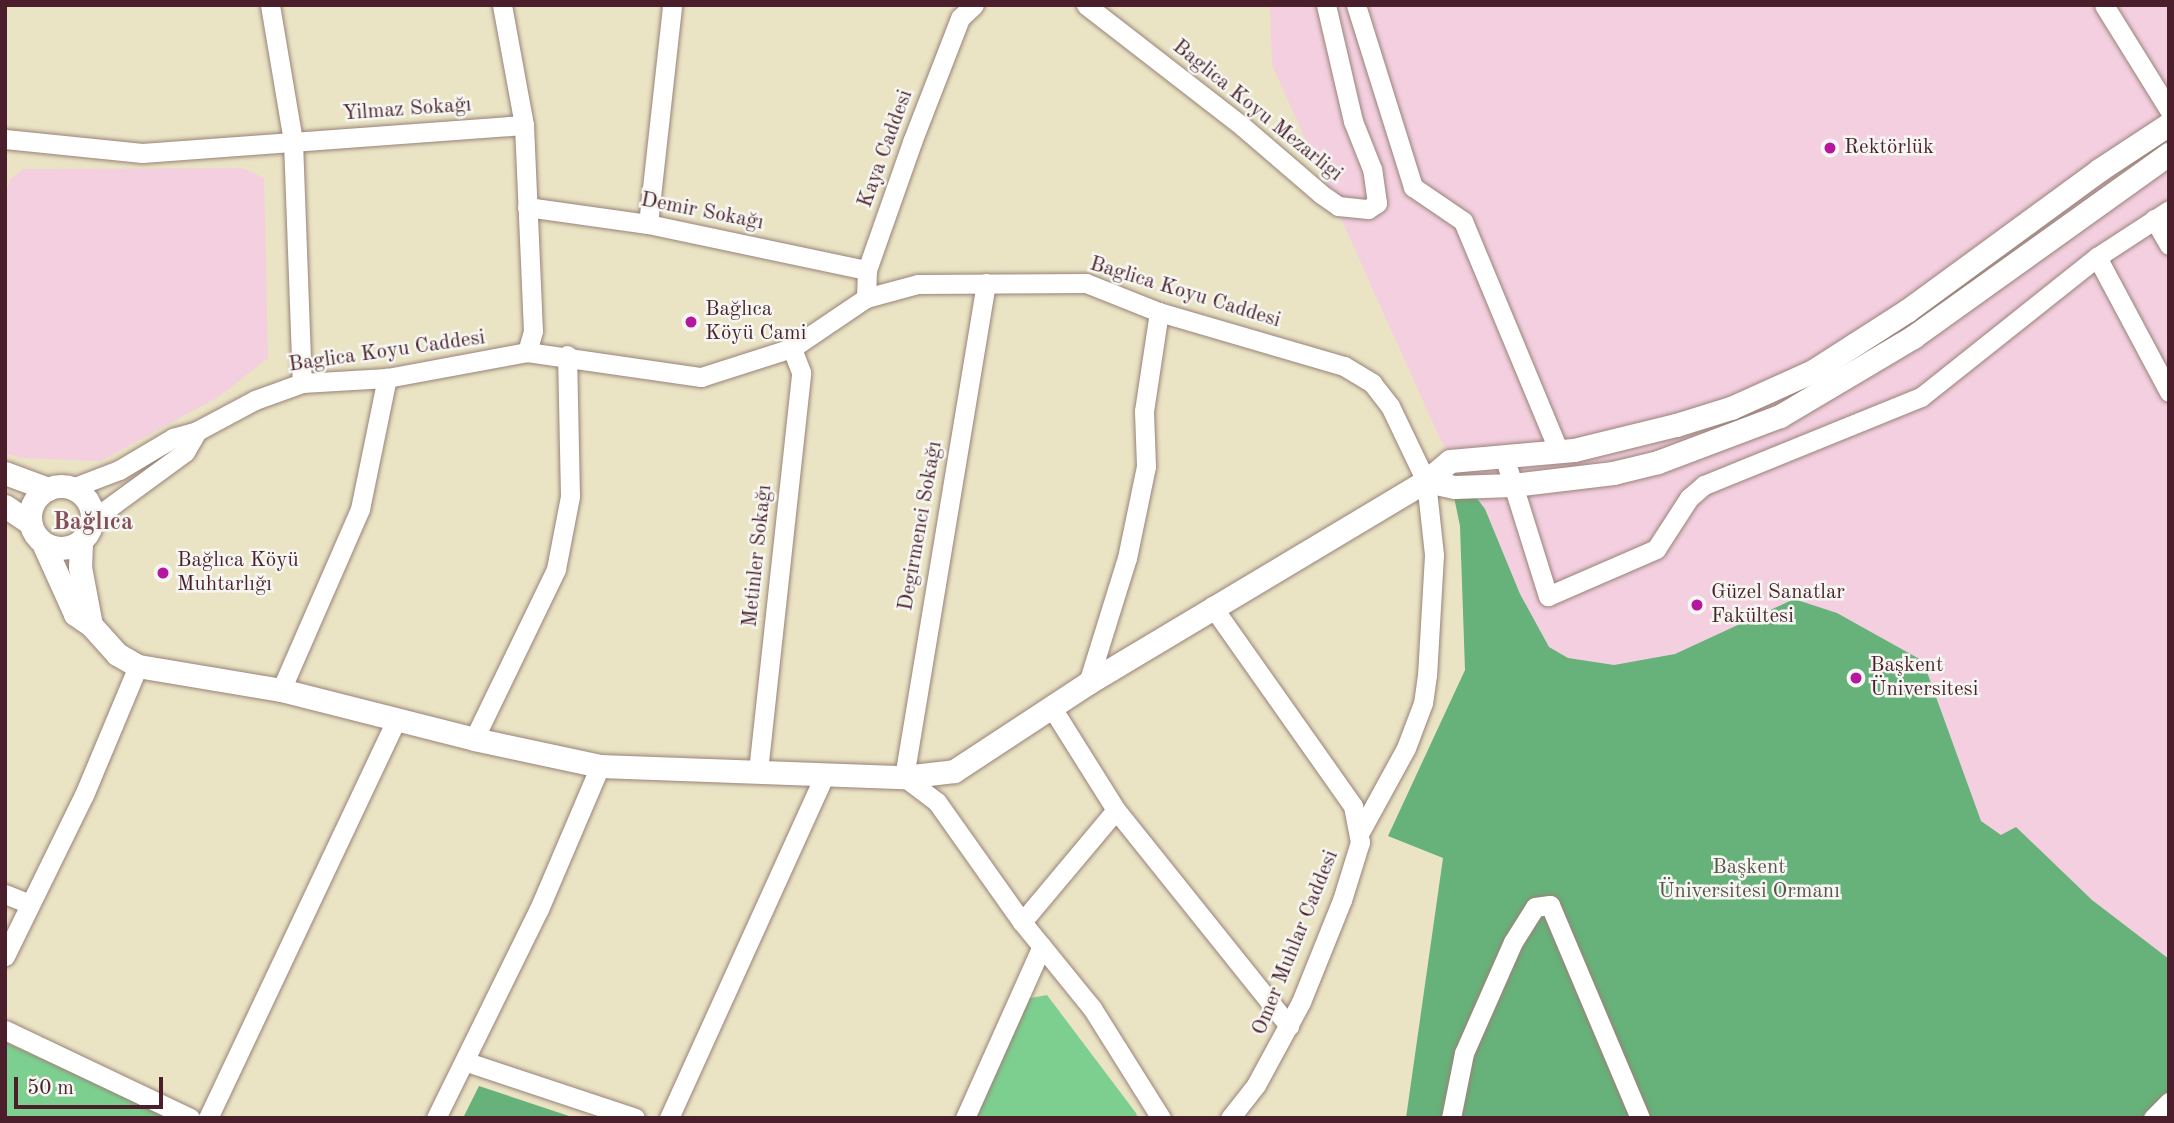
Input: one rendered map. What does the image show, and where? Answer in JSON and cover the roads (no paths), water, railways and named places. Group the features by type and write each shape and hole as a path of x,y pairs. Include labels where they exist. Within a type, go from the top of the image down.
{"street":[{"path":"270,5 293,141 302,383"},
{"path":"502,5 524,125 533,331 527,352"},
{"path":"648,223 672,5"},
{"name":"Baglica Koyu Mezarligi","path":"1086,5 1242,126 1321,194 1338,206 1368,209 1377,203 1372,169 1353,121 1326,5"},
{"path":"1356,5 1413,187 1463,221 1559,452"},
{"path":"2104,5 2169,110"},
{"name":"Kaya Caddesi","path":"866,298 867,270 963,9"},
{"path":"5,506 30,523 43,543 65,597 75,614 91,625 104,643 138,666 281,690 474,739 600,766 904,777 954,771 1088,682 1426,481 1450,461 1559,452 1726,410 1813,371 1908,310 2099,170 2169,124"},
{"name":"Yilmaz Sokağı","path":"5,139 142,152 524,125"},
{"path":"1426,481 1454,487 1513,485 1613,472 1658,461 1813,399 1913,337 2169,154"},
{"name":"Demir Sokağı","path":"527,207 648,223 867,270"},
{"path":"1504,456 1548,596 1656,550 1689,498 1704,485 1921,397 2097,257 2161,215 2169,245"},
{"path":"2097,257 2169,392"},
{"name":"Degirmenci Sokağı","path":"904,777 986,283"},
{"name":"Baglica Koyu Caddesi","path":"197,431 235,409 302,383 387,378 527,352 567,355 701,377 792,348 866,298 918,284 1086,283 1159,312 1344,366 1372,383 1390,406 1426,481 1434,555 1423,703 1406,748 1360,832"},
{"path":"1088,682 1127,558 1146,466 1144,411 1159,312"},
{"name":"Metinler Sokağı","path":"758,771 801,372 792,348"},
{"path":"474,739 556,569 570,496 567,355"},
{"path":"281,690 360,509 387,378"},
{"path":"5,473 48,489 72,488 120,470 173,438 197,431"},
{"path":"91,625 80,567 81,541 92,520 184,452 197,431"},
{"path":"72,488 85,497 92,520"},
{"path":"30,523 32,507 48,489"},
{"path":"43,543 59,549 81,541"},
{"name":"Omer Muhlar Caddesi","path":"1212,606 1353,806 1360,832 1347,888 1289,1026 1256,1085 1230,1118"},
{"path":"5,957 138,666"},
{"path":"1052,708 1116,810 1289,1026"},
{"path":"208,1118 396,720"},
{"path":"436,1118 467,1062 600,766"},
{"path":"669,1118 825,774"},
{"path":"904,777 937,802 1023,922 1092,1008 1161,1118"},
{"path":"1023,922 1116,810"},
{"path":"5,894 30,904"},
{"path":"1451,1118 1464,1054 1513,942 1535,907 1550,905 1640,1118"},
{"path":"965,1118 1042,946"},
{"path":"5,1030 190,1118"},
{"path":"467,1062 635,1118"},
{"path":"2153,1118 2169,1102"}],"place":[{"name":"Rektörlük","path":"1830,148"},
{"name":"Bağlıca Köyü Cami","path":"691,322"},
{"name":"Bağlıca Köyü Muhtarlığı","path":"163,573"},
{"name":"Güzel Sanatlar Fakültesi","path":"1697,605"},
{"name":"Başkent Üniversitesi","path":"1856,678"}],"district":[{"name":"Bağlıca","path":"93,524"}],"park label":[{"name":"Başkent Üniversitesi Ormanı","path":"1749,880"}]}
